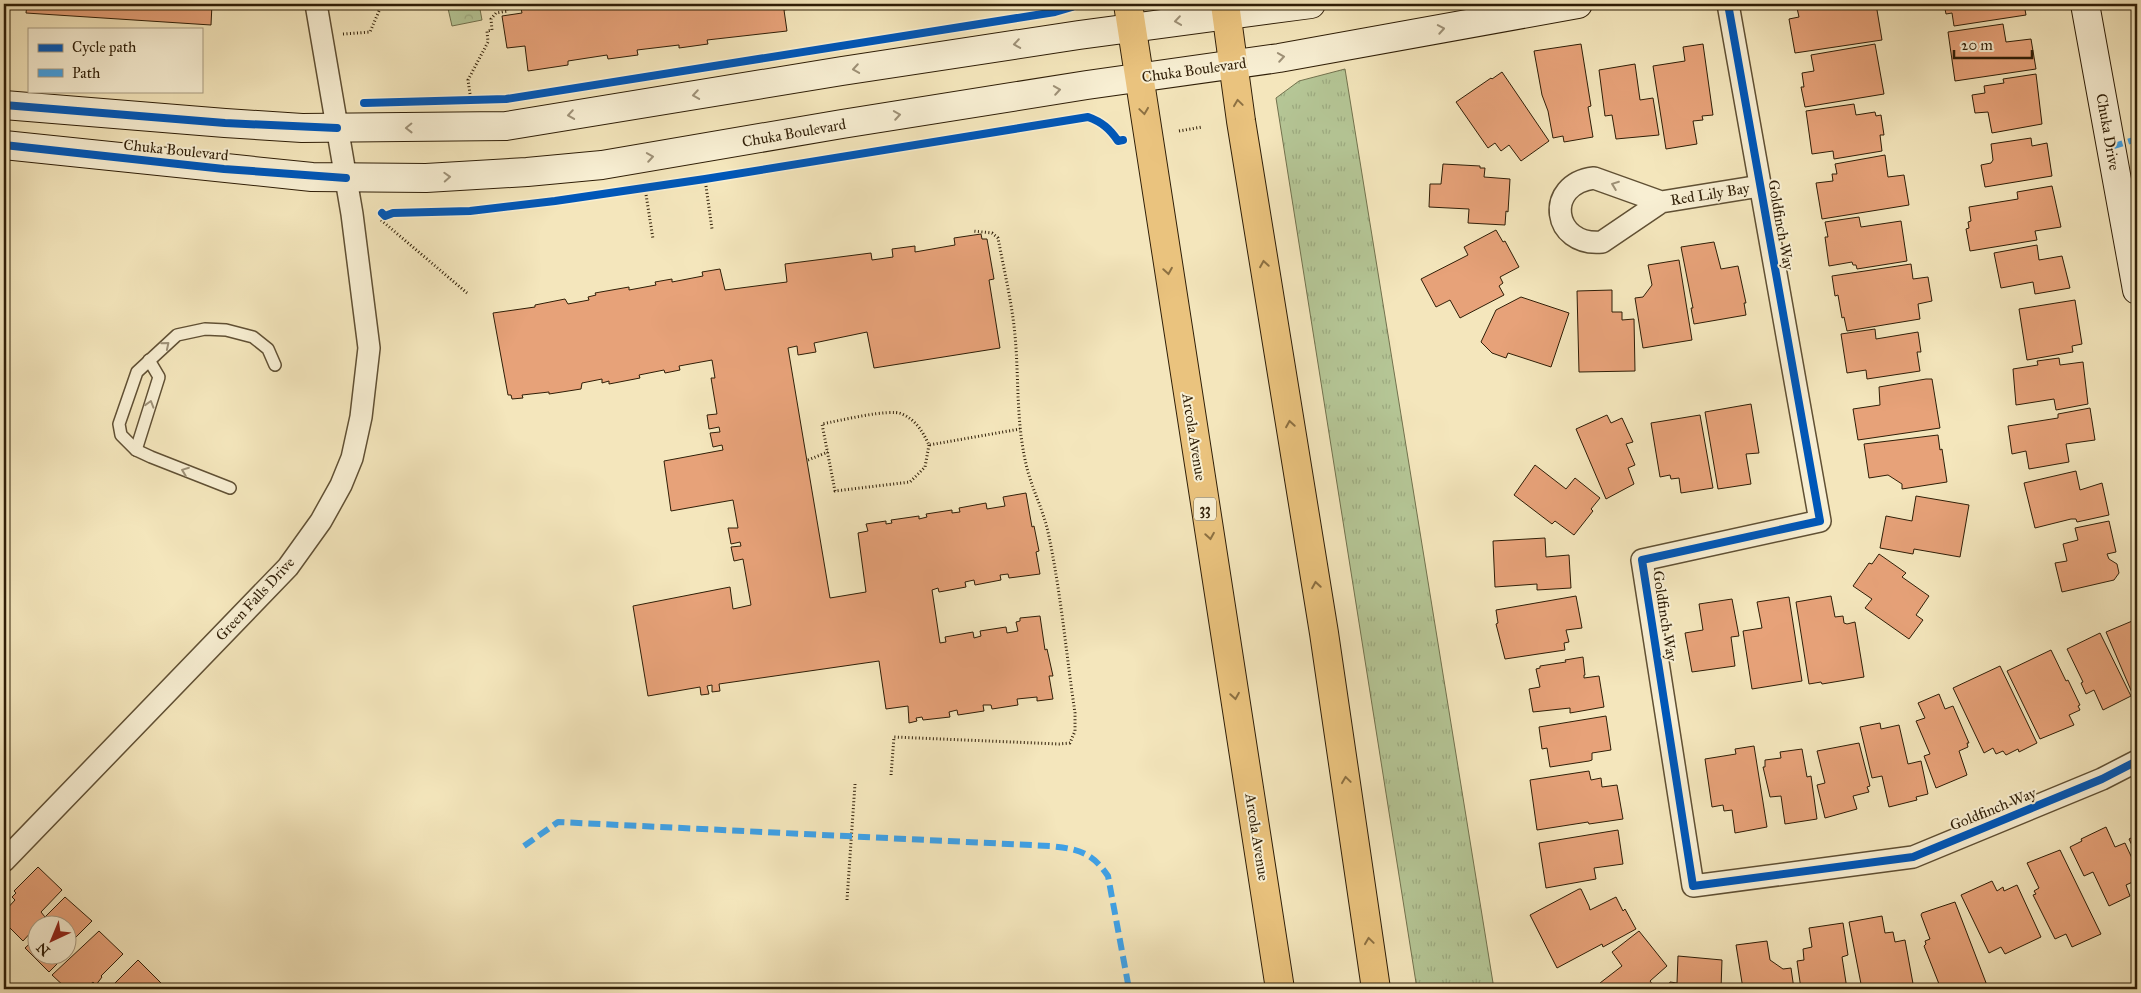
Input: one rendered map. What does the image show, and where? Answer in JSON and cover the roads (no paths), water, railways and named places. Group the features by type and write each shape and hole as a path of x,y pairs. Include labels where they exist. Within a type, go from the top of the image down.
{"main road":[{"path":"1225,9 1324,633 1376,989"},
{"name":"Arcola Avenue","path":"1129,16 1280,989"}],"street":[{"name":"Green Falls Drive","path":"4,861 288,567 321,521 341,485 352,458 361,418 369,348 346,178 316,4"},
{"name":"Chuka Boulevard","path":"4,104 225,123 337,128 506,126 842,71 1129,16 1311,4"},
{"name":"Chuka Boulevard","path":"4,145 224,169 346,178 426,178 527,172 602,165 852,122 1279,58 1578,4"},
{"name":"Goldfinch Way","path":"1728,4 1820,521 1642,560 1693,886 1913,857 2102,779 2137,761"},
{"name":"Chuka Drive","path":"2086,4 2137,290"},
{"name":"Red Lily Bay","path":"1661,202 1760,186"}],"lane":[{"path":"230,488 136,450 121,435 119,424 137,372 177,335 205,329 226,330 253,337 268,349 275,365"},
{"path":"136,450 159,377 149,360"}]}
